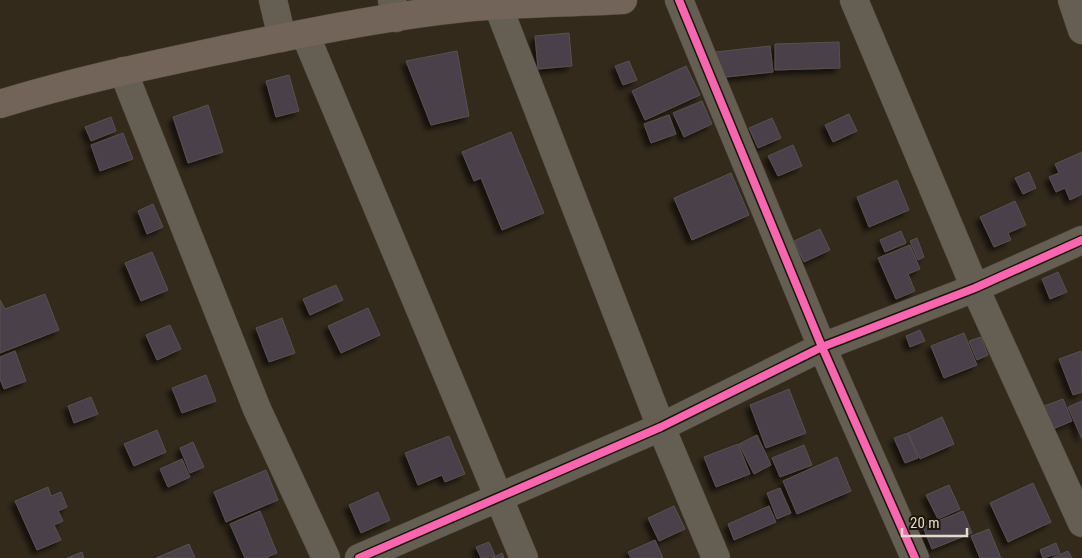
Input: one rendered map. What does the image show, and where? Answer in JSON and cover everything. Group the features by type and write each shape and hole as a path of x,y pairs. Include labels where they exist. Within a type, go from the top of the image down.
{"main road":[{"path":"0,104 63,85 293,36 394,9 463,8 510,4 623,0"}],"street":[{"path":"274,0 293,36 524,558"},
{"path":"679,0 822,347 915,558"},
{"path":"854,0 975,288 1082,523"},
{"path":"1072,0 1082,30"},
{"path":"510,4 661,427 716,558"},
{"path":"122,71 257,409 326,558"},
{"path":"359,558 661,427 822,347 975,288 1082,240"}],"building":[{"path":"569,33 572,66 538,69 535,36"},
{"path":"839,42 840,68 775,70 775,44"},
{"path":"770,46 773,72 717,78 715,52"},
{"path":"457,51 469,116 431,125 406,61"},
{"path":"629,61 637,80 623,85 615,66"},
{"path":"686,66 700,95 645,120 632,91"},
{"path":"289,75 299,111 276,117 266,81"},
{"path":"702,101 712,124 684,137 673,113"},
{"path":"208,105 223,152 188,163 173,117"},
{"path":"849,114 857,131 833,142 825,125"},
{"path":"669,115 676,134 651,143 644,124"},
{"path":"111,117 116,131 91,141 85,127"},
{"path":"772,118 781,138 758,148 749,128"},
{"path":"511,132 544,213 502,230 481,178 474,181 462,152"},
{"path":"123,133 133,159 100,171 91,145"},
{"path":"793,145 802,166 778,176 768,156"},
{"path":"1082,152 1082,194 1070,200 1065,188 1056,192 1049,177 1059,173 1055,164"},
{"path":"1029,172 1036,188 1023,194 1015,178"},
{"path":"731,173 749,215 692,240 674,198"},
{"path":"897,180 909,210 869,227 857,197"},
{"path":"1015,201 1026,225 1008,233 1011,240 994,247 980,217"},
{"path":"153,204 163,227 147,234 138,211"},
{"path":"820,229 830,250 804,262 794,241"},
{"path":"901,231 906,243 885,252 880,240"},
{"path":"917,238 924,257 918,260 910,241"},
{"path":"910,245 920,269 908,274 915,291 896,299 878,258"},
{"path":"152,252 168,290 141,301 125,263"},
{"path":"1058,272 1067,292 1050,299 1042,279"},
{"path":"336,285 343,300 310,315 303,299"},
{"path":"45,294 59,330 0,353 0,300 5,309"},
{"path":"368,308 380,335 341,353 328,326"},
{"path":"282,318 295,353 269,362 256,328"},
{"path":"170,325 181,349 157,360 146,335"},
{"path":"920,330 925,341 910,347 906,336"},
{"path":"964,333 977,365 944,378 931,346"},
{"path":"981,337 988,355 977,360 969,341"},
{"path":"15,351 26,381 4,389 0,379 0,357"},
{"path":"1081,351 1082,392 1073,395 1059,359"},
{"path":"206,375 216,401 182,413 172,388"},
{"path":"789,389 806,433 766,448 750,405"},
{"path":"91,397 98,414 74,423 68,406"},
{"path":"1063,399 1072,421 1053,429 1044,406"},
{"path":"1082,401 1082,439 1068,407"},
{"path":"942,417 954,444 920,459 908,433"},
{"path":"157,430 166,452 134,466 124,444"},
{"path":"908,433 918,458 905,463 894,438"},
{"path":"757,435 771,465 754,474 739,444"},
{"path":"449,436 465,474 445,482 442,475 418,485 405,453"},
{"path":"193,442 204,467 190,473 180,448"},
{"path":"738,444 750,474 716,487 704,457"},
{"path":"804,445 812,465 780,477 772,458"},
{"path":"837,457 851,491 797,514 783,481"},
{"path":"182,459 190,477 168,487 160,469"},
{"path":"266,470 278,500 226,522 214,492"},
{"path":"1033,483 1051,522 1008,542 990,503"},
{"path":"949,485 960,509 938,519 926,495"},
{"path":"48,487 51,496 61,492 67,507 58,511 63,521 54,525 61,540 37,550 15,501"},
{"path":"780,488 791,513 777,519 767,493"},
{"path":"378,492 390,520 361,533 349,505"},
{"path":"674,506 685,529 659,541 648,518"},
{"path":"769,506 776,522 734,540 728,524"},
{"path":"260,511 277,553 265,558 245,558 230,524"},
{"path":"963,511 972,533 932,549 923,527"},
{"path":"989,529 1001,558 980,558 971,536"},
{"path":"655,540 663,558 631,558 628,552"},
{"path":"489,542 495,556 481,558 476,547"},
{"path":"1056,543 1060,553 1043,558 1040,550"},
{"path":"189,544 195,558 156,558"},
{"path":"1068,551 1072,558 1052,558"},
{"path":"82,552 84,558 67,558"},
{"path":"502,553 504,558 492,558 495,557"}],"cycle path":[{"path":"679,0 822,347 915,558"},
{"path":"359,558 661,427 822,347 975,288 1082,240"}]}
